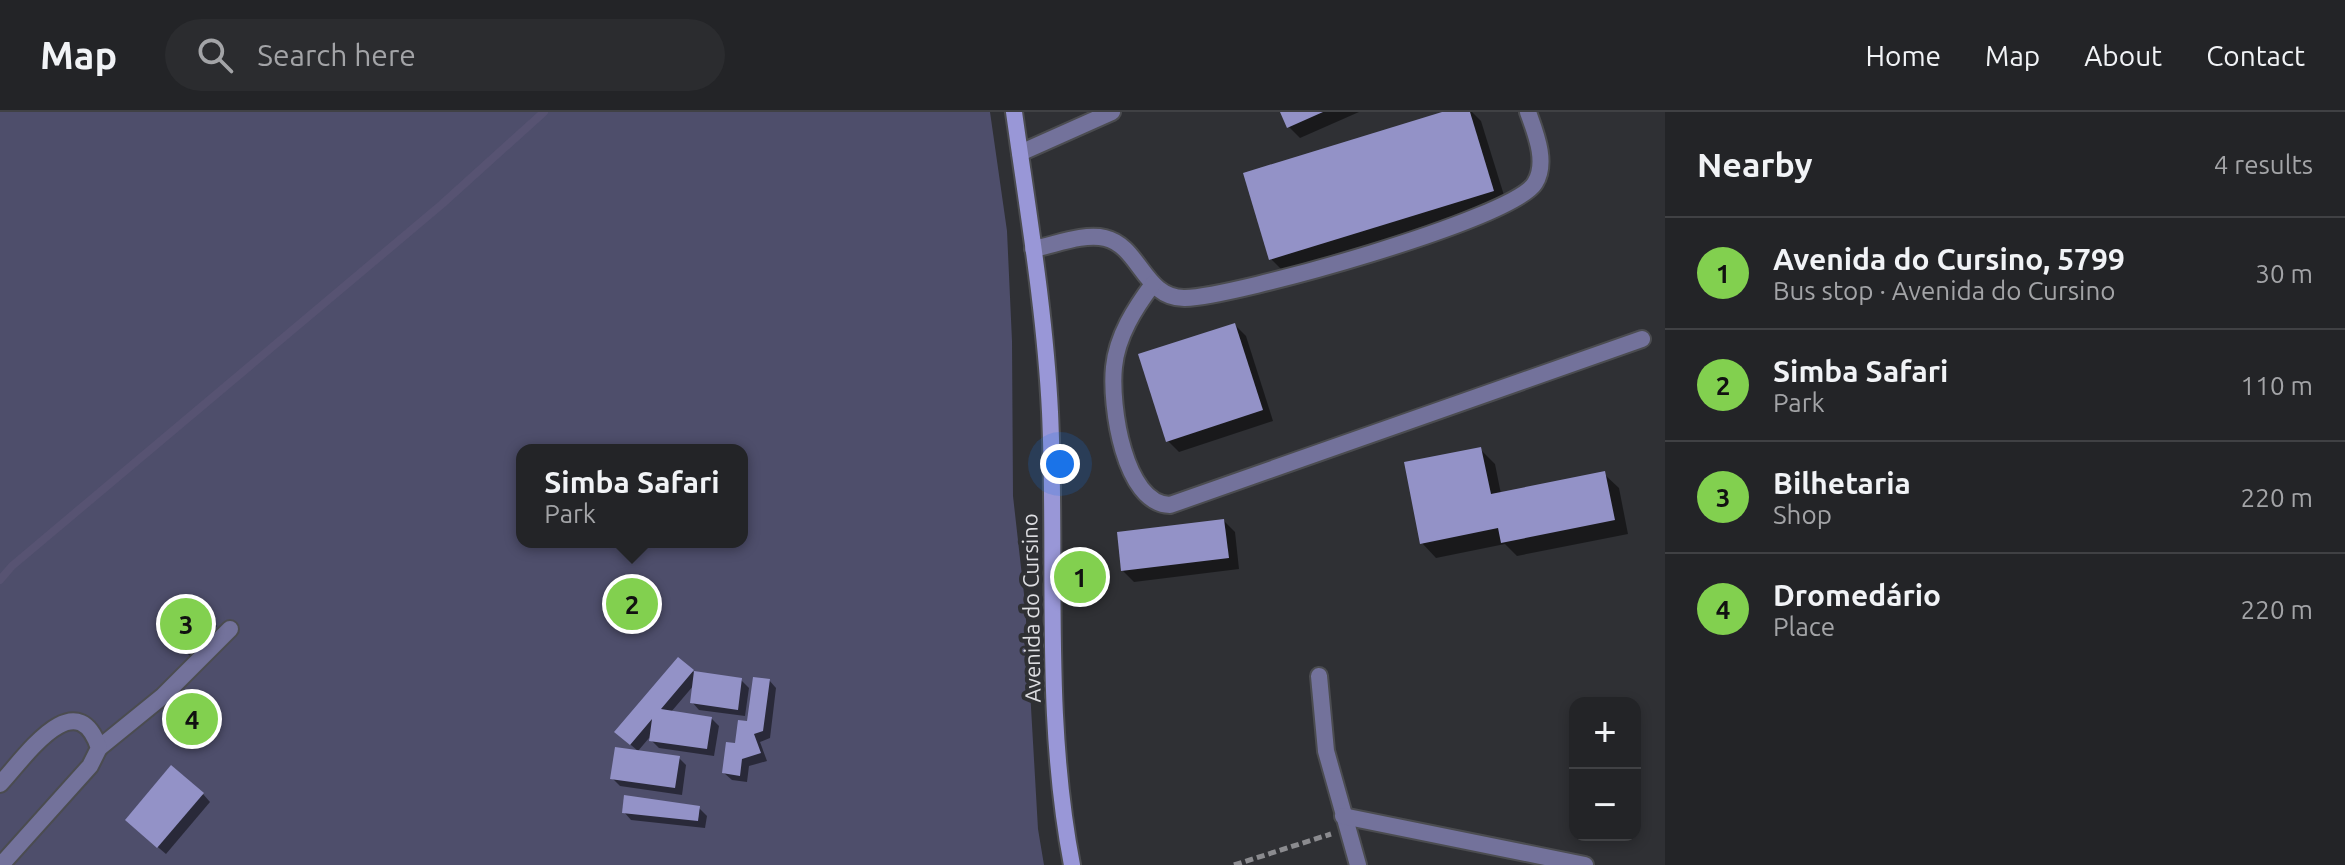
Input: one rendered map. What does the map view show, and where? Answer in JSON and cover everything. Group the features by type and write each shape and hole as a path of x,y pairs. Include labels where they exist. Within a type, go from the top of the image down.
{"main road":[{"name":"Avenida do Cursino","path":"1014,112 1046,344 1050,415 1052,669 1062,813 1072,865"}],"street":[{"path":"1020,153 1112,112"},
{"path":"1033,249 1080,239 1107,238 1118,244 1168,297 1226,293 1492,212 1519,199 1535,185 1539,175 1539,147 1528,112"},
{"path":"1153,284 1130,315 1114,367 1117,421 1128,462 1143,494 1156,504 1170,505 1642,339"},
{"path":"1,865 90,766 99,748 163,696 230,629"},
{"path":"1319,676 1326,751 1358,865"},
{"path":"0,784 40,737 72,721 85,725 95,735 99,748"},
{"path":"1345,822 1585,865"}],"path":[{"path":"1234,865 1345,822"}],"shaded area":[{"path":"0,112 990,112 1007,231 1012,341 1013,496 1025,603 1038,829 1044,865 0,865"}],"building":[{"path":"1280,112 1323,112 1287,128"},
{"path":"1442,112 1470,112 1494,191 1269,260 1243,173"},
{"path":"1235,323 1263,410 1166,442 1138,354"},
{"path":"1481,447 1491,494 1605,471 1615,520 1501,543 1498,528 1420,544 1404,462"},
{"path":"1224,519 1229,558 1121,571 1117,532"},
{"path":"191,598 211,617 181,650 161,631"},
{"path":"678,657 694,670 661,709 712,717 707,749 649,741 652,719 630,745 614,732"},
{"path":"694,671 742,678 738,710 690,703"},
{"path":"753,677 770,679 763,731 754,734 761,753 742,759 740,776 722,773 726,742 735,743 738,720 747,721"},
{"path":"615,747 680,756 675,788 610,779"},
{"path":"171,765 204,793 157,848 125,820"},
{"path":"624,795 700,806 698,821 622,813"}],"waterway":[{"path":"0,580 12,566 441,205 544,112"}],"place":[{"name":"Avenida do Cursino, 5799","path":"1080,577"},
{"name":"Simba Safari","path":"632,604"},
{"name":"Bilhetaria","path":"186,624"},
{"name":"Dromedário","path":"192,719"}]}
